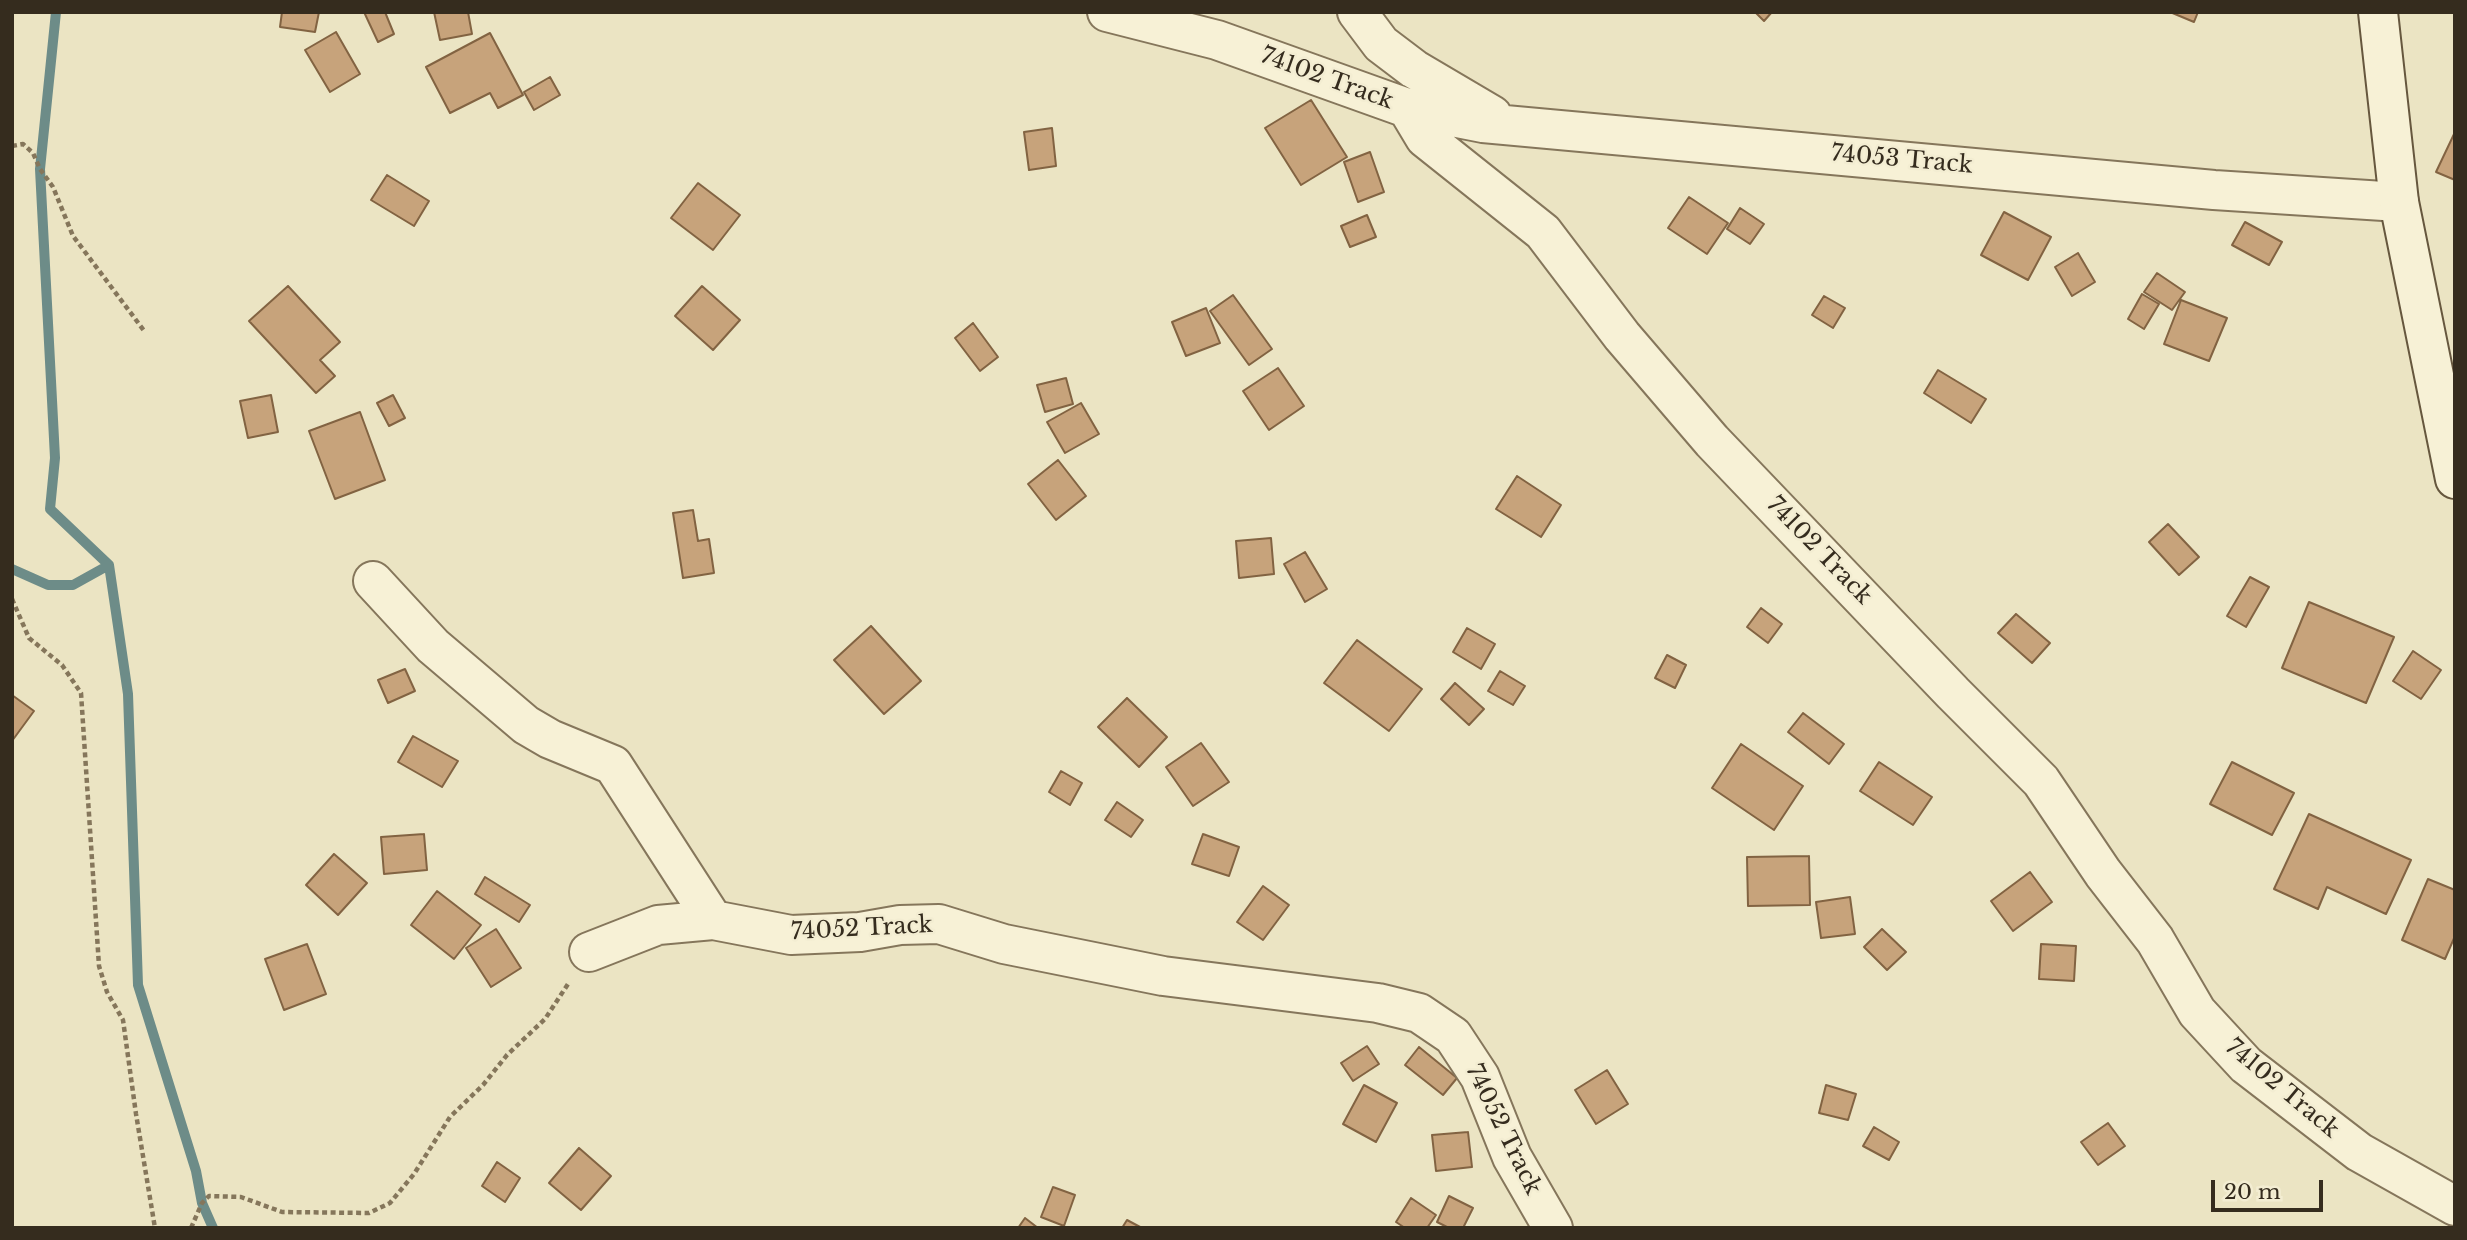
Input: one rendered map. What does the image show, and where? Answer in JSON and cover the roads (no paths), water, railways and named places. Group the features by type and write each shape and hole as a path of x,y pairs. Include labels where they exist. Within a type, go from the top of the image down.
{"street":[{"name":"74102 Track","path":"1107,12 1217,40 1407,108 1425,138 1544,232 1622,337 1712,441 2041,781 2103,873 2155,940 2197,1012 2246,1065 2358,1152 2455,1206"},
{"path":"1357,12 1381,44 1414,69 1505,124"},
{"path":"2378,12 2399,202 2455,479"},
{"name":"74053 Track","path":"1407,108 1483,123 2214,190 2399,202"},
{"path":"373,581 433,646 526,725 550,739 614,765 713,920"},
{"name":"74052 Track","path":"589,952 658,925 713,920 790,935 860,932 900,925 939,924 1004,944 1163,976 1378,1003 1419,1013 1452,1036 1480,1077 1512,1157 1553,1228"}],"waterway":[{"path":"56,12 40,169 55,458 50,509 109,565 128,694 138,985 196,1171 202,1203 213,1228"},
{"path":"12,569 48,585 73,585 109,565"}]}
